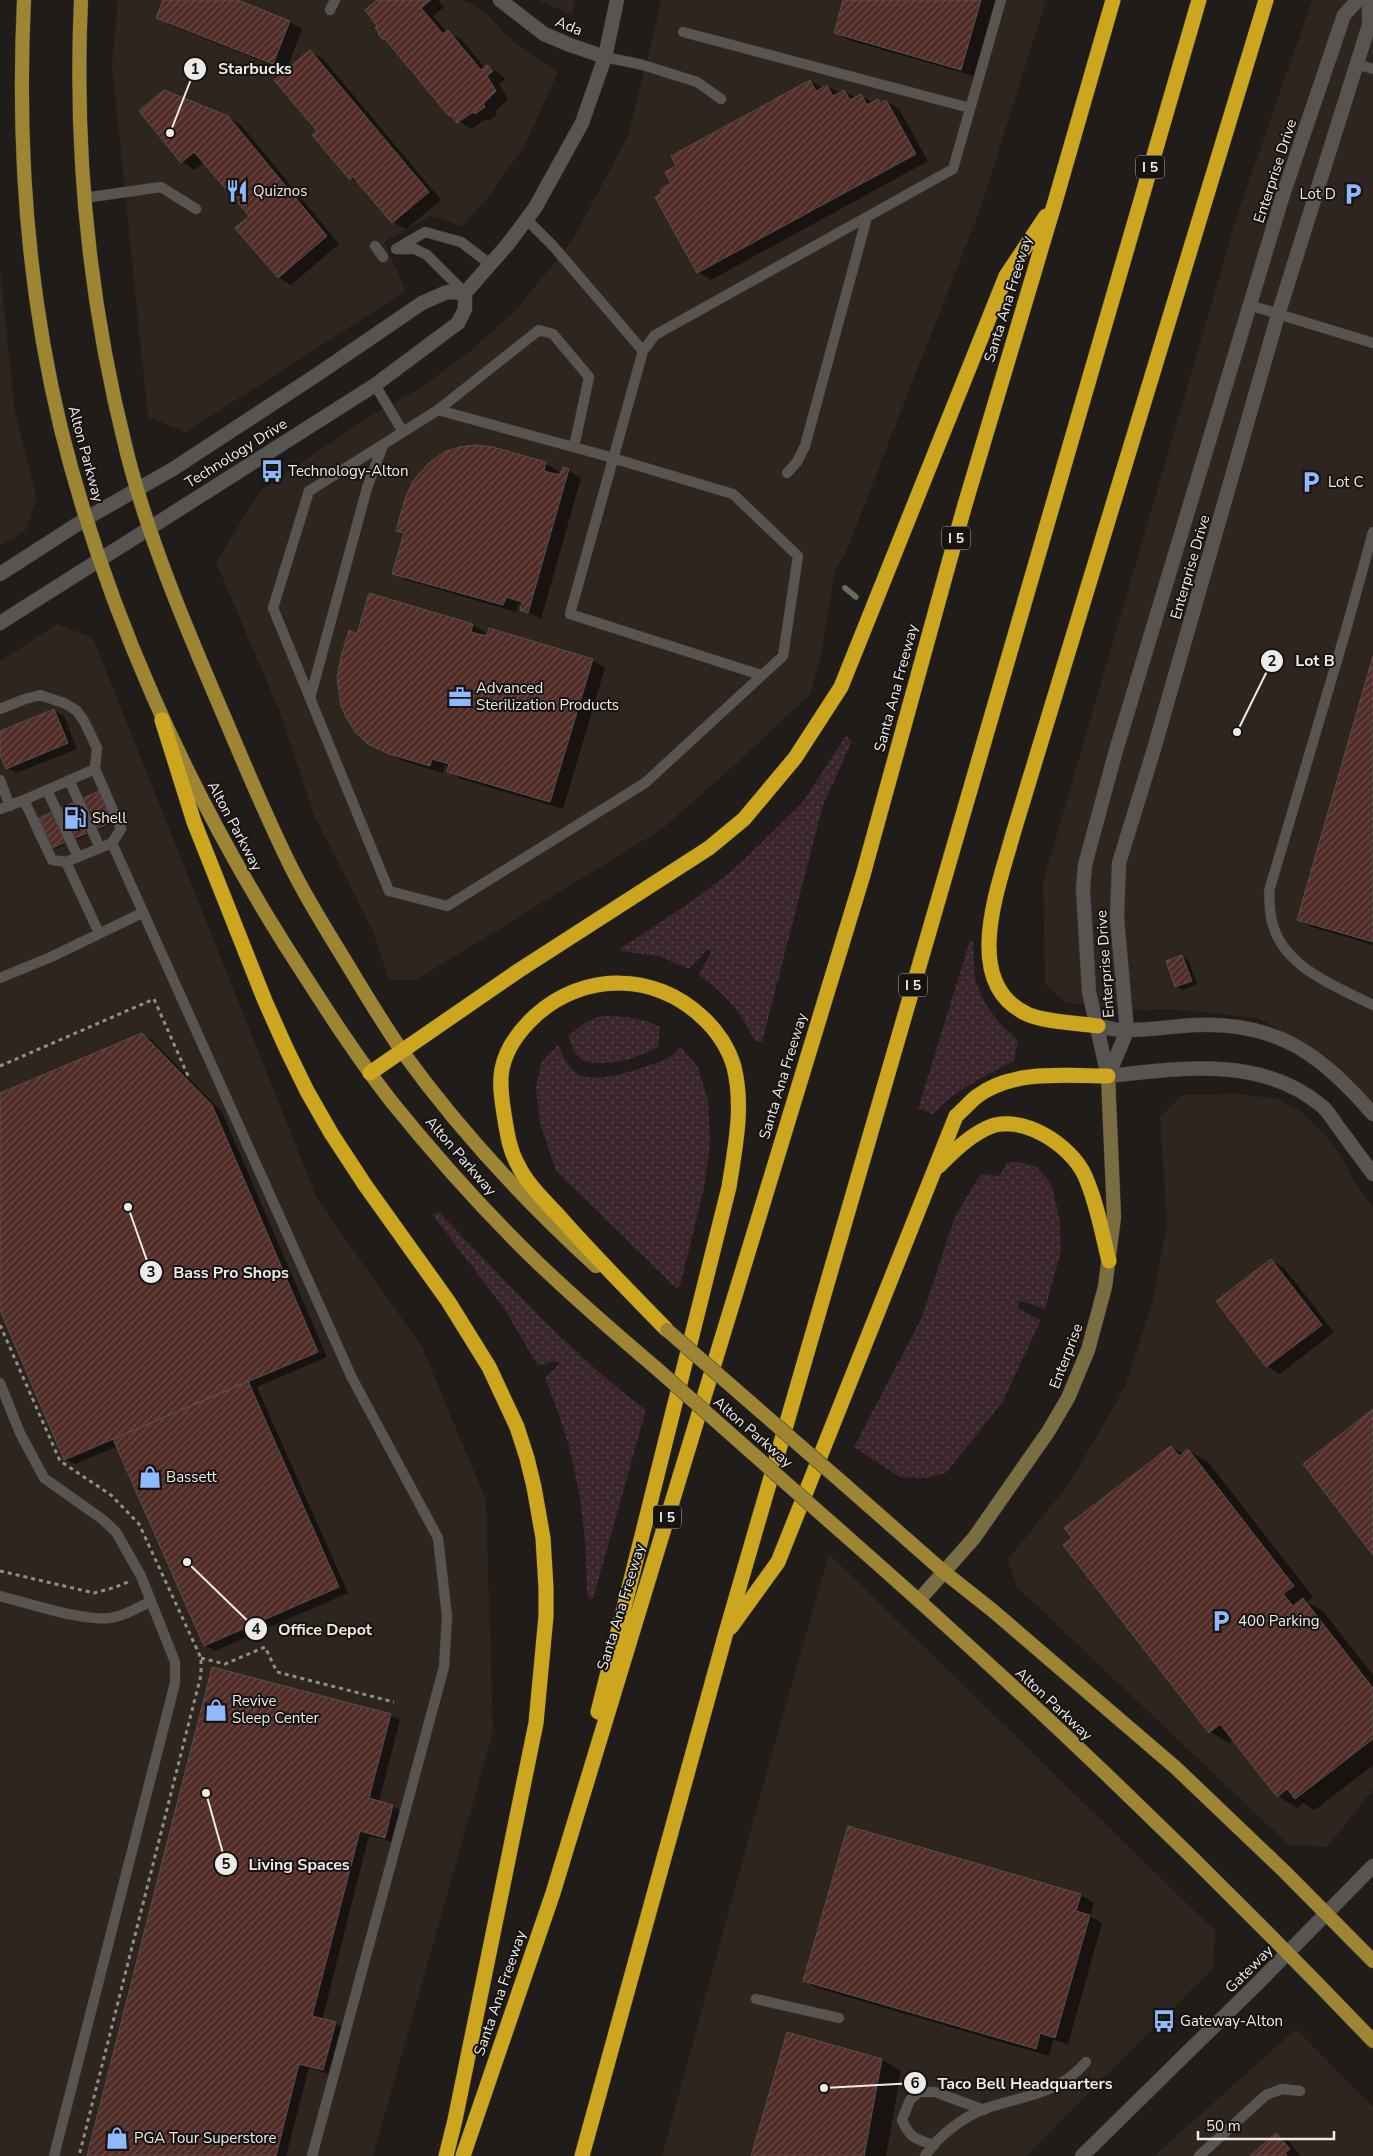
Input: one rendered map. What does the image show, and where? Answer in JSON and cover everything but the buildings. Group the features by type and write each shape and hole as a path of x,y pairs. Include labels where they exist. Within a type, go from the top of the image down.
{"highway":[{"name":"Santa Ana Freeway","path":"463,2156 551,1900 863,875 964,508 1055,202 1112,0"},
{"name":"I 5","path":"582,2156 725,1636 1199,0"},
{"path":"1098,1026 1029,1015 1005,998 996,982 988,957 989,928 1012,834 1266,0"},
{"path":"370,1073 518,971 708,848 744,819 795,758 842,687 1006,276 1055,202"},
{"path":"162,720 194,822 265,1001 286,1048 307,1091 331,1133 365,1185 448,1301 489,1367 504,1397 525,1450 540,1516 545,1559 546,1616 536,1723 446,2156"},
{"path":"551,1900 715,1246 729,1187 738,1130 738,1092 733,1066 721,1039 710,1024 682,1000 658,989 638,983 599,984 580,988 543,1009 530,1021 513,1042 502,1070 501,1093 506,1133 511,1150 526,1180 583,1244 667,1330"},
{"path":"725,1636 778,1562 956,1116 977,1097 1005,1083 1036,1075 1108,1076"},
{"path":"933,1173 961,1145 988,1127 1008,1124 1021,1126 1050,1137 1069,1153 1084,1174 1094,1200 1109,1261"}],"main road":[{"name":"Alton Parkway","path":"24,0 22,126 25,185 33,264 53,389 77,490 101,560 162,720 211,818 252,890 317,994 370,1073 442,1161 508,1233 566,1289 919,1600 1149,1815 1373,2041"},
{"name":"Alton Parkway","path":"81,0 79,125 84,198 93,280 107,360 127,451 138,490 160,559 248,775 293,872 368,1000 402,1050 448,1109 516,1187 571,1243 667,1330 944,1572 992,1610 1176,1768 1373,1961"},
{"name":"Enterprise","path":"919,1600 985,1522 1048,1432 1068,1398 1095,1330 1109,1261 1114,1200 1108,1076"}],"street":[{"name":"Ada","path":"500,0 544,34 605,57"},
{"path":"465,292 527,220 560,167 582,123 605,57 617,0"},
{"name":"Enterprise Drive","path":"1108,1076 1090,992 1083,889 1085,865 1115,754 1282,198 1344,15 1358,0"},
{"name":"Enterprise Drive","path":"1108,1076 1127,1031 1117,917 1119,863 1154,749 1278,314 1368,25 1368,0"},
{"name":"Technology Drive","path":"0,574 87,518 138,490 315,376 422,302 447,292 465,292 464,308 458,324 375,385 0,623"},
{"path":"1098,1026 1127,1031 1216,1025 1257,1031 1296,1046 1314,1056 1345,1083 1373,1114"},
{"path":"1108,1076 1202,1068 1246,1071 1267,1077 1287,1085 1324,1108 1373,1174"},
{"name":"Gateway","path":"1082,2156 1373,1866"}],"lane":[{"path":"330,10 335,0"},
{"path":"761,676 570,614 598,510 615,458 643,351 655,335 953,169 1001,0"},
{"path":"683,32 970,108"},
{"path":"605,57 643,65 697,82 721,99"},
{"path":"1356,64 1373,69"},
{"path":"84,198 161,187 196,209"},
{"path":"787,472 797,462 805,446 867,217"},
{"path":"527,220 554,247 643,351"},
{"path":"465,292 427,255 415,249 396,249 425,232 462,242 490,264"},
{"path":"375,246 383,257"},
{"path":"1250,305 1373,343"},
{"path":"438,410 574,447 615,458 733,494 798,556 783,656 645,783 447,906 389,891 273,608 309,491 438,410 539,330 553,334 589,377 574,447"},
{"path":"375,385 403,432"},
{"path":"310,698 367,488 382,445"},
{"path":"1373,532 1269,891 1272,925 1286,950 1318,979 1373,1005"},
{"path":"0,709 40,695 64,703 76,710 84,720 97,748 95,769 121,829 112,843 66,862 52,860 24,800"},
{"path":"0,809 95,769"},
{"path":"0,780 10,806"},
{"path":"69,780 100,848"},
{"path":"47,790 78,857"},
{"path":"112,843 352,1378 438,1538 447,1616 444,1667 312,2156"},
{"path":"66,862 99,933"},
{"path":"0,978 51,957 142,913"},
{"path":"0,1383 20,1433 44,1478 102,1519 116,1532 141,1576 175,1662 174,1683 54,2156"},
{"path":"0,1596 80,1616 102,1618 115,1618 151,1601"},
{"path":"756,1999 839,2018"},
{"path":"924,2156 952,2128 984,2110 1042,2093 1075,2075 1086,2062"},
{"path":"1199,2156 1266,2095 1282,2090 1300,2091"},
{"path":"934,2144 914,2138 907,2131 902,2120 910,2100 919,2092 935,2092 984,2110"}],"path":[{"path":"0,1066 154,999 189,1078"},
{"path":"0,1325 60,1462 111,1495 139,1524 201,1658 201,1675 79,2156"},
{"path":"0,1570 94,1592 116,1587 160,1568"},
{"path":"201,1658 225,1664 265,1647 276,1672 394,1702"}],"shaded area":[{"path":"118,0 462,0 473,4 490,17 508,37 558,72 524,147 485,201 461,227 444,219 431,216 384,242 406,291 183,434 181,430 148,417 112,65"},
{"path":"538,0 575,0 572,15"},
{"path":"661,0 1046,0 981,207 847,549 835,572 820,659 810,694 738,762 662,829 416,980 389,980 373,932 313,813 281,715 216,562 260,491 361,422 423,386 468,353 516,310 572,241 628,136"},
{"path":"1312,0 1373,0 1373,1114 1306,1046 1258,1018 1172,1009 1144,1010 1066,1003 1045,984 1043,882 1238,213"},
{"path":"0,268 15,413 37,498 25,531 0,546"},
{"path":"57,624 93,638 317,1199 422,1347 486,1500 493,1732 373,2156 0,2156 0,661"},
{"path":"846,736 852,741 823,805 762,1042 755,1041 744,1021 731,1004 699,975 711,952 708,949 689,969 659,956 620,951 621,948 688,904 724,877 750,854 802,803"},
{"path":"970,940 973,942 975,977 981,996 997,1020 1018,1040 1014,1061 961,1090 933,1114 918,1109"},
{"path":"601,1016 631,1018 646,1021 660,1027 658,1047 622,1061 593,1063 583,1061 575,1053 568,1036 586,1022"},
{"path":"558,1045 567,1063 574,1071 582,1076 591,1078 613,1076 647,1066 668,1058 681,1047 698,1067 708,1101 710,1143 704,1188 680,1286 676,1288 556,1171 540,1123 536,1088 541,1063"},
{"path":"1240,1094 1278,1099 1300,1111 1324,1134 1340,1154 1357,1186 1373,1207 1373,1790 1327,1847 1289,1845 1017,1587 1008,1559 1069,1484 1125,1387 1152,1304 1167,1224 1160,1117 1182,1095"},
{"path":"1019,1162 1037,1167 1051,1183 1060,1221 1061,1251 1045,1309 1020,1301 1017,1308 1041,1320 1003,1401 946,1473 926,1478 900,1477 854,1447 922,1317 955,1216 981,1174 1000,1176 1006,1163"},
{"path":"439,1212 564,1340 646,1410 593,1599 589,1598 587,1592 584,1535 572,1458 556,1405 545,1378 560,1363 554,1361 538,1366 505,1310 432,1214"},
{"path":"829,1554 1215,1931 1213,1968 1026,2156 662,2156 767,1771"},
{"path":"1296,2029 1373,2107 1373,2156 1154,2156"}],"waterway":[{"path":"845,588 856,597"}],"place":[{"name":"Starbucks","path":"170,133"},
{"name":"Quiznos","path":"237,191"},
{"name":"Lot D","path":"1353,194"},
{"name":"Technology-Alton","path":"272,471"},
{"name":"Lot C","path":"1311,482"},
{"name":"Advanced Sterilization Products","path":"460,697"},
{"name":"Lot B","path":"1237,732"},
{"name":"Shell","path":"75,818"},
{"name":"Bass Pro Shops","path":"128,1207"},
{"name":"Bassett","path":"150,1477"},
{"name":"Office Depot","path":"187,1562"},
{"name":"400 Parking","path":"1221,1621"},
{"name":"Revive Sleep Center","path":"216,1710"},
{"name":"Living Spaces","path":"206,1793"},
{"name":"Gateway-Alton","path":"1164,2021"},
{"name":"Taco Bell Headquarters","path":"824,2088"},
{"name":"PGA Tour Superstore","path":"117,2138"}]}
